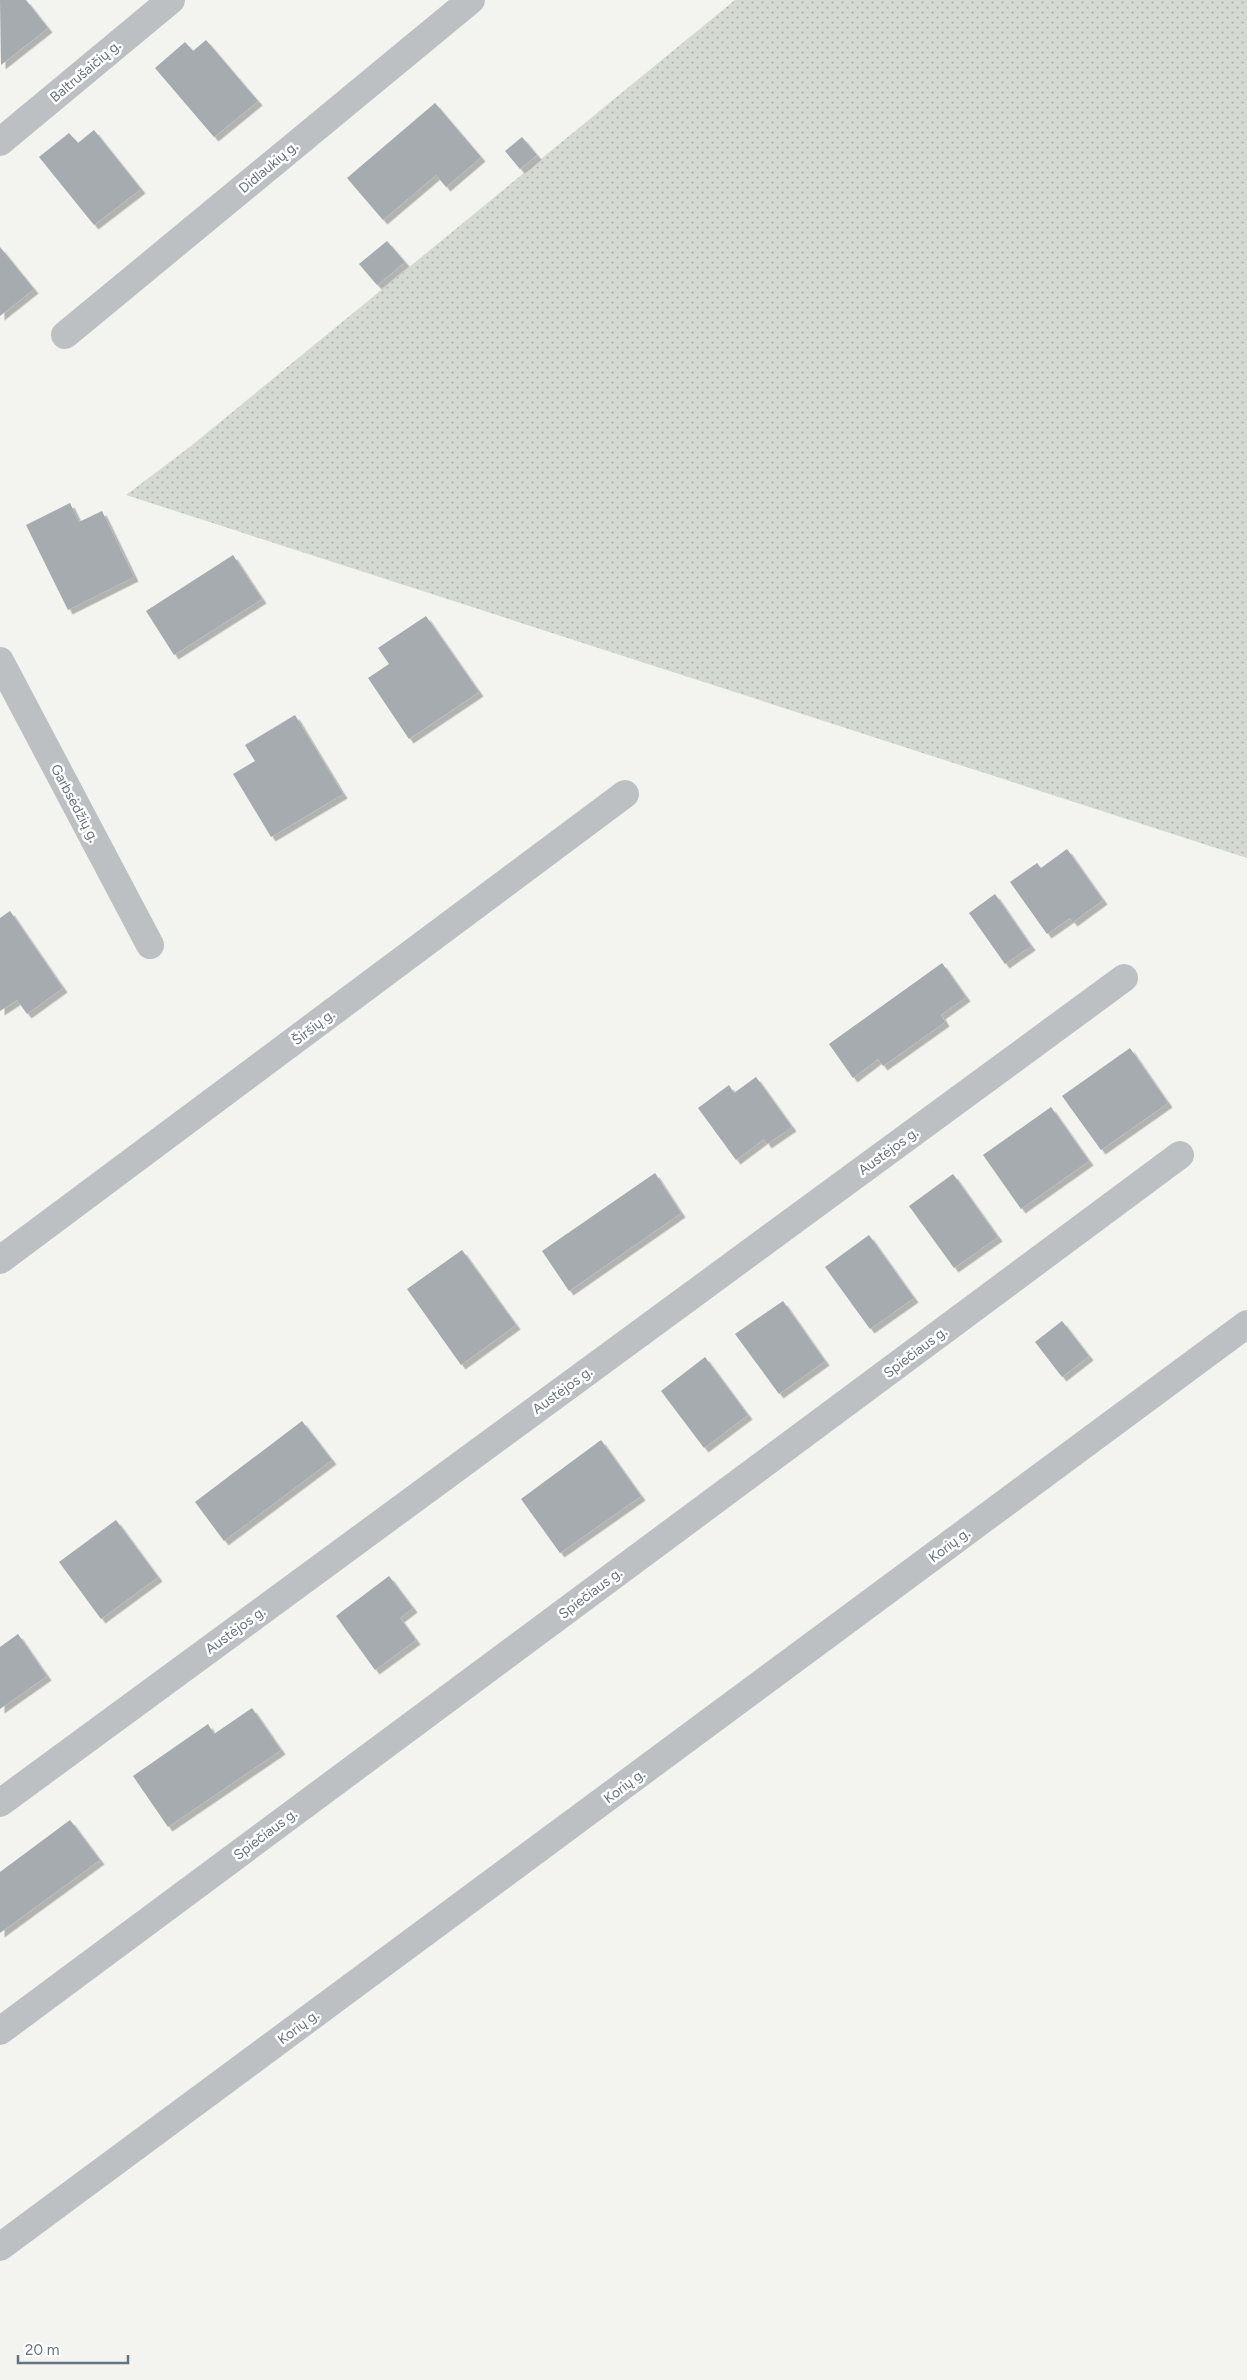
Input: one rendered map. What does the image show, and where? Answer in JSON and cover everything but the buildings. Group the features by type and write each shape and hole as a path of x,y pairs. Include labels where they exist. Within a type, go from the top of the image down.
{"street":[{"name":"Baltrušaičių g.","path":"0,142 171,0"},
{"name":"Didlaukių g.","path":"66,335 471,0"},
{"name":"Garbsėdžių g.","path":"0,661 150,945"},
{"name":"Širšių g.","path":"0,1260 625,794"},
{"name":"Austėjos g.","path":"0,1803 1124,978"},
{"name":"Spiečiaus g.","path":"0,2031 1180,1155"},
{"name":"Korių g.","path":"0,2248 1247,1324"}],"shaded area":[{"path":"735,0 1247,0 1247,858 126,495 191,446"}]}
